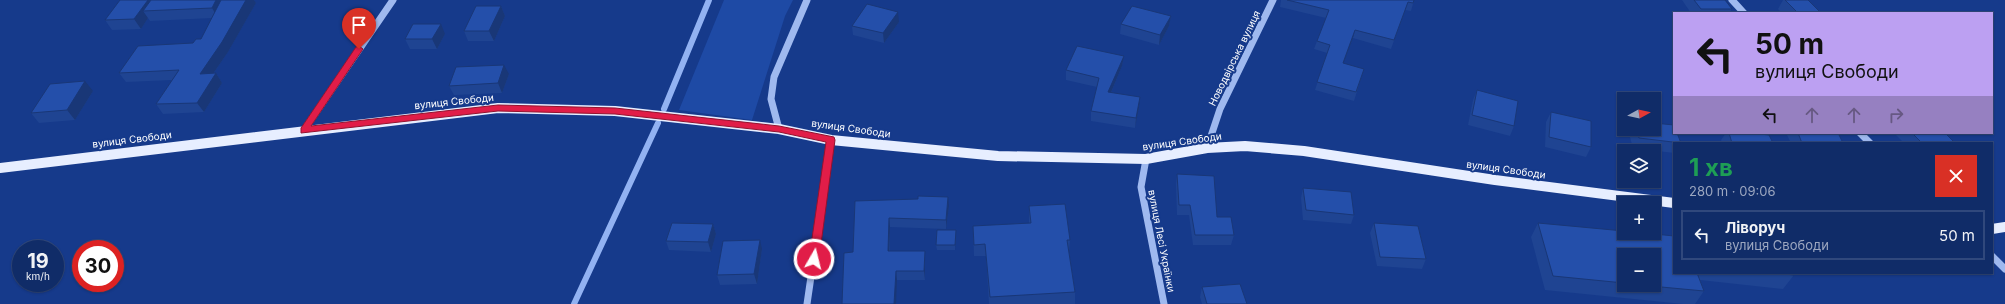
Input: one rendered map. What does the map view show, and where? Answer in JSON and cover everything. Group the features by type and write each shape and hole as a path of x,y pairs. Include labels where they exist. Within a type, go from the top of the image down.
{"main road":[{"name":"вулиця Свободи","path":"0,168 304,130 498,108 615,111 779,129 831,140 998,156 1146,159 1207,148 1245,146 1304,151 1495,180 1673,203"},
{"path":"1993,229 2005,227"}],"street":[{"path":"304,130 393,0"},
{"path":"779,129 771,100 774,77 807,0"},
{"name":"Новодвірська вулиця","path":"1207,148 1220,109 1273,0"},
{"path":"1732,0 1743,12"},
{"path":"1861,134 1869,142"},
{"path":"807,304 831,140"},
{"name":"вулиця Лесі Українки","path":"1146,159 1140,187 1164,304"},
{"path":"1993,257 2005,269"}],"shaded area":[{"path":"724,0 793,0 785,16 752,120 679,110"}],"building":[{"path":"120,0 148,0 134,19 105,20"},
{"path":"151,0 216,0 212,8 143,11"},
{"path":"221,0 246,0 222,42 200,74 216,73 197,103 156,104 179,70 119,73 138,46 193,43 196,39 201,39"},
{"path":"1287,0 1414,0 1413,3 1408,2 1394,40 1355,30 1343,63 1364,69 1356,92 1317,82 1330,45 1317,41 1329,10"},
{"path":"1694,0 1725,0 1732,9 1701,9"},
{"path":"1785,0 1808,0 1820,12 1797,12"},
{"path":"867,4 898,12 883,33 852,26"},
{"path":"476,6 501,6 489,31 464,31"},
{"path":"1132,6 1171,16 1160,35 1121,24"},
{"path":"413,24 441,24 432,39 405,39"},
{"path":"1077,46 1124,56 1108,92 1140,97 1136,118 1091,111 1099,78 1066,70"},
{"path":"504,65 498,83 449,86 456,67"},
{"path":"85,81 67,110 31,113 50,84"},
{"path":"1477,90 1518,101 1514,126 1472,115"},
{"path":"1551,112 1591,121 1591,147 1549,137"},
{"path":"1661,124 1673,125 1673,134 1677,134 1681,142 1673,142 1639,138 1638,136 1661,136"},
{"path":"1729,134 1769,135 1772,142 1732,142"},
{"path":"1798,134 1838,134 1842,142 1802,142"},
{"path":"1913,134 1946,134 1954,142 1921,142"},
{"path":"1177,174 1214,176 1217,217 1231,217 1234,235 1195,235 1190,205 1179,205"},
{"path":"1303,188 1351,192 1354,215 1306,210"},
{"path":"918,196 948,197 946,220 889,218 888,251 925,251 924,271 896,271 894,304 842,304 844,253 853,252 855,201 918,199"},
{"path":"1065,204 1070,240 1067,240 1075,292 990,297 985,244 974,245 973,226 1031,223 1029,206"},
{"path":"672,223 713,224 708,242 666,241"},
{"path":"1374,223 1418,226 1426,259 1380,257"},
{"path":"1538,223 1617,230 1617,240 1661,240 1661,235 1673,236 1673,274 1697,274 1704,291 1661,287 1661,248 1617,248 1617,282 1553,276"},
{"path":"937,230 956,230 955,245 936,245"},
{"path":"760,240 754,274 717,275 723,241"},
{"path":"1240,284 1247,304 1207,304 1202,287"}],"waterway":[{"path":"664,109 709,0"},
{"path":"574,304 658,123"}],"route":[{"path":"359,49 304,130 498,108 615,111 779,129 831,140 814,259"}]}
